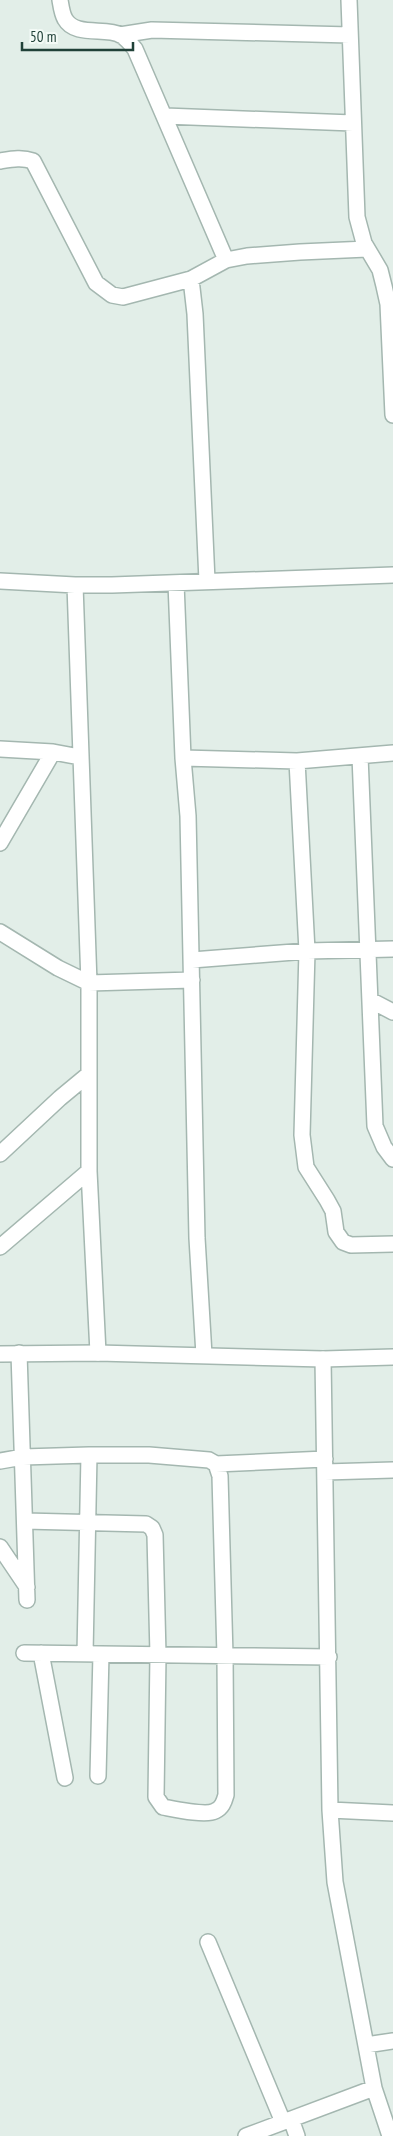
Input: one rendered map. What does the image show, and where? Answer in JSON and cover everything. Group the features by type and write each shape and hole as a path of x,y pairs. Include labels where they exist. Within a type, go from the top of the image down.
{"street":[{"path":"60,0 65,19 70,25 120,35 152,30 350,35"},
{"path":"349,0 357,217 360,232 367,249 387,269 393,416"},
{"path":"120,35 135,49 226,260"},
{"path":"165,116 353,123"},
{"path":"0,161 26,158 33,161 96,283 112,295 123,297 191,278 226,260 247,256 367,249"},
{"path":"191,278 195,314 207,581"},
{"path":"0,581 74,585 393,575"},
{"path":"176,583 188,816 197,1238 204,1355"},
{"path":"74,585 89,983 89,1171 98,1353"},
{"path":"0,749 53,752 80,757"},
{"path":"0,843 53,752"},
{"path":"184,758 296,761 393,753"},
{"path":"360,756 375,1126 384,1147 393,1159"},
{"path":"296,761 307,952 302,1135 306,1167 333,1211 336,1232 343,1242 352,1246 393,1244"},
{"path":"0,932 58,968 89,983 192,980"},
{"path":"192,960 307,952 393,949"},
{"path":"370,1000 393,1012"},
{"path":"0,1154 60,1098 89,1074"},
{"path":"0,1247 89,1171"},
{"path":"0,1547 27,1593 19,1353"},
{"path":"0,1354 98,1353 323,1359 393,1356"},
{"path":"323,1359 330,1810 335,1882 374,2088 390,2136"},
{"path":"85,1654 89,1455"},
{"path":"0,1461 23,1457 149,1455 209,1460 216,1464 325,1465 393,1470"},
{"path":"25,1521 146,1524 152,1528 155,1535 158,1655 156,1797 163,1808 213,1813 221,1808 226,1795 225,1656 220,1476 216,1464"},
{"path":"24,1653 329,1657"},
{"path":"41,1653 65,1778"},
{"path":"98,1776 101,1654"},
{"path":"330,1810 393,1813"},
{"path":"208,1942 287,2121 297,2136"},
{"path":"366,2045 393,2041"},
{"path":"246,2136 374,2088"}]}
